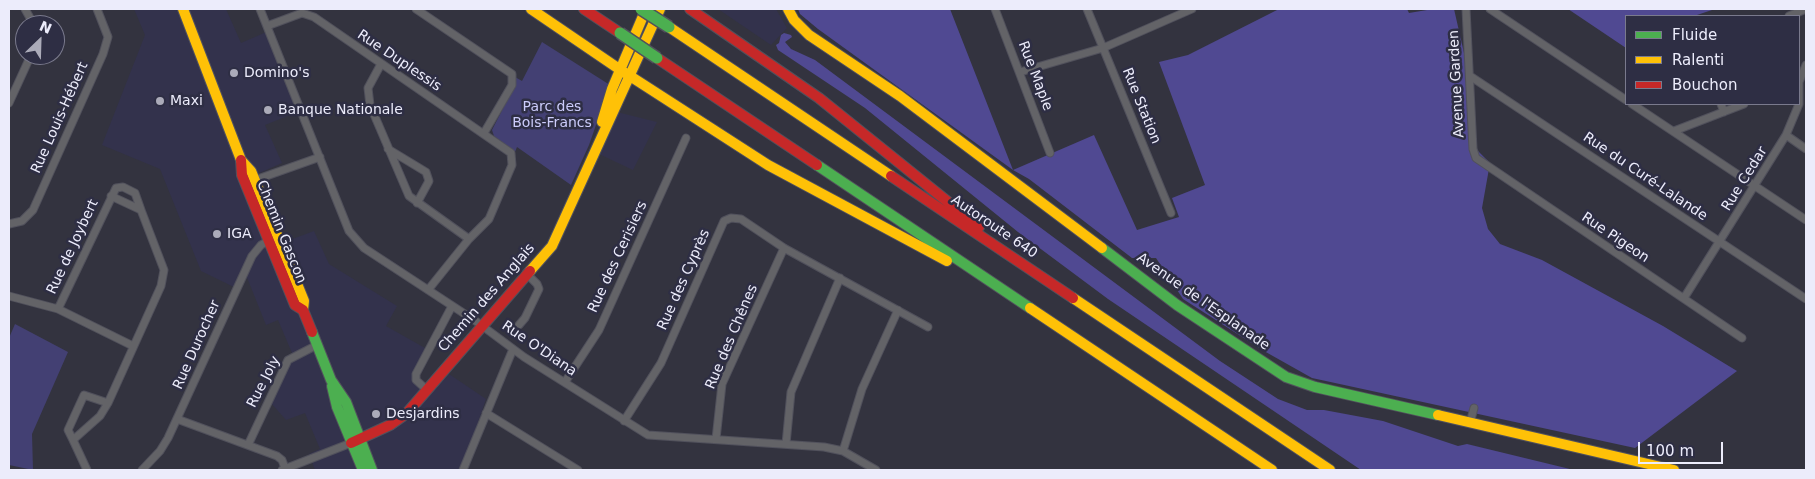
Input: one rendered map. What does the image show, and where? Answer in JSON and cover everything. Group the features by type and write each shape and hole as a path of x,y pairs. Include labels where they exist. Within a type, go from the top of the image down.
{"main road":[{"name":"Chemin Gascon","path":"176,9 199,56"},
{"name":"Chemin Gascon","path":"183,9 199,56 241,160 242,174 304,301 302,310 331,380 346,402 363,470"},
{"path":"531,9 625,73 768,165 1013,297"},
{"path":"584,9 1272,470"},
{"name":"Autoroute 640","path":"641,9 1330,470"},
{"name":"Chemin des Anglais","path":"356,441 399,419 427,390 528,275 557,237 625,73 646,9"},
{"name":"Chemin des Anglais","path":"625,73 660,9"},
{"path":"691,9 825,102 956,207 1021,263"},
{"name":"Avenue de l'Esplanade","path":"788,9 794,20 809,35 900,96 1178,305 1271,368 1308,385 1674,470"},
{"name":"Chemin Gascon","path":"241,160 251,171 255,180 274,239"},
{"name":"Chemin Gascon","path":"356,441 372,470"}],"street":[{"name":"Rue Louis-Hébert","path":"9,224 22,221 33,210 102,54 108,37 98,9"},
{"name":"Rue O'Diana","path":"260,9 349,230 364,248 624,421 654,436 824,447 843,451 876,470"},
{"path":"416,9 512,74 512,85 484,133"},
{"name":"Rue Maple","path":"995,9 1050,153"},
{"name":"Rue Station","path":"1087,9 1172,213"},
{"path":"1020,72 1103,48 1192,9"},
{"name":"Avenue Garden","path":"1466,9 1473,149 1476,158"},
{"path":"1490,9 1625,99"},
{"path":"1791,15 1806,9"},
{"name":"Rue Duplessis","path":"268,26 302,13 314,17 484,133 510,153 512,165 489,219 469,240"},
{"path":"381,64 368,88 370,105 409,196 469,240 428,290"},
{"path":"9,103 26,65"},
{"name":"Rue Cedar","path":"1800,80 1806,65"},
{"name":"Rue du Curé-Lalande","path":"1470,76 1806,299"},
{"path":"1634,105 1806,220"},
{"path":"1721,105 1724,112"},
{"path":"1674,132 1742,105"},
{"name":"Rue Cedar","path":"1684,298 1756,187 1786,135 1799,105"},
{"path":"1786,135 1806,149"},
{"name":"Rue des Cerisiers","path":"565,382 599,330 686,138"},
{"path":"388,149 426,172 429,181 417,203"},
{"path":"255,180 320,157"},
{"name":"Rue Pigeon","path":"1476,158 1742,338"},
{"path":"73,440 100,416 108,403 161,286 164,270 135,193 123,187 116,188 112,196 141,210"},
{"name":"Rue de Joybert","path":"58,309 112,196"},
{"name":"Rue des Cyprès","path":"624,421 661,363 724,221 731,218 741,219 784,248 928,327"},
{"name":"Rue Durocher","path":"142,470 151,468 177,419 252,256 259,246 274,239"},
{"name":"Rue des Chênes","path":"716,439 722,384 784,248"},
{"path":"519,325 525,318 538,292 537,284 528,275"},
{"path":"786,444 791,392 840,278"},
{"path":"9,296 58,309 133,346"},
{"path":"427,390 416,380 416,376 452,306"},
{"path":"843,451 862,389 898,310"},
{"name":"Rue Joly","path":"248,445 286,362 294,355 317,345"},
{"path":"462,470 512,348"},
{"path":"87,470 68,430 84,395 108,403"},
{"path":"1470,423 1474,408"},
{"path":"486,413 578,470"},
{"path":"177,419 277,456 282,460 283,469 306,462 356,441"}],"shaded area":[{"path":"134,9 226,9 241,43 271,30 300,111 265,125 282,163 257,174 271,247 314,231 329,264 397,306 386,326 425,348 413,380 428,397 449,374 486,399 462,470 315,470 309,454 320,449 305,413 286,420 271,403 289,363 295,360 278,320 266,325 246,275 238,289 201,271 160,169 102,145 145,35"},
{"path":"718,9 776,9 787,28 771,45"},
{"path":"798,9 950,9 1013,170 818,29 800,14"},
{"path":"1279,9 1407,9 1409,13 1433,9 1454,9 1464,53 1473,75 1476,149 1490,163 1482,208 1488,229 1500,244 1542,260 1663,326 1737,371 1635,448 1312,378 1264,351 1183,299 1156,258 1132,258 1029,179 1013,170 1094,135 1137,230 1179,217 1172,198 1205,185 1159,62 1188,55"},
{"path":"1568,9 1715,9 1697,15 1625,15 1625,47"},
{"path":"784,33 792,37 785,42 791,49 815,60 1220,361 1278,399 1307,410 1324,410 1383,421 1458,446 1467,444 1574,470 1361,470 1108,299 1018,232 865,108 778,50 776,45"},
{"path":"617,112 657,122 633,170 599,154"}],"green space":[{"name":"Parc des Bois-Francs","path":"542,42 610,85 589,145 571,185 517,147 515,152 494,136 492,130 514,87 515,77 522,81"},
{"path":"15,324 68,352 32,434 33,470 9,465 9,338"}],"traffic: fast":[{"path":"641,9 669,27"},
{"path":"620,33 657,58"},
{"path":"817,165 1030,308"},
{"path":"1102,248 1177,305 1286,377 1315,387 1438,415"},
{"path":"312,332 331,380 346,402 372,470"},
{"path":"332,386 337,407 363,470"}],"traffic: slow":[{"path":"183,9 241,160 251,171 304,301 303,310"},
{"path":"531,9 625,73"},
{"path":"602,122 612,89 646,9"},
{"path":"530,271 552,246 660,9"},
{"path":"788,9 794,20 809,35 900,96 1102,248"},
{"path":"669,27 891,176"},
{"path":"630,76 768,165 947,261"},
{"path":"1073,298 1330,470"},
{"path":"1030,308 1272,470"},
{"path":"1438,415 1674,470"}],"traffic: jam":[{"path":"584,9 620,33"},
{"path":"690,9 819,98 979,227"},
{"path":"657,58 817,165"},
{"path":"241,160 242,175 295,305 303,310 312,332"},
{"path":"891,176 1073,298"},
{"path":"351,443 390,425 407,413 530,271"}],"place":[{"name":"Domino's","path":"234,73"},
{"name":"Maxi","path":"160,101"},
{"name":"Banque Nationale","path":"268,110"},
{"name":"IGA","path":"217,234"},
{"name":"Desjardins","path":"376,414"}]}
